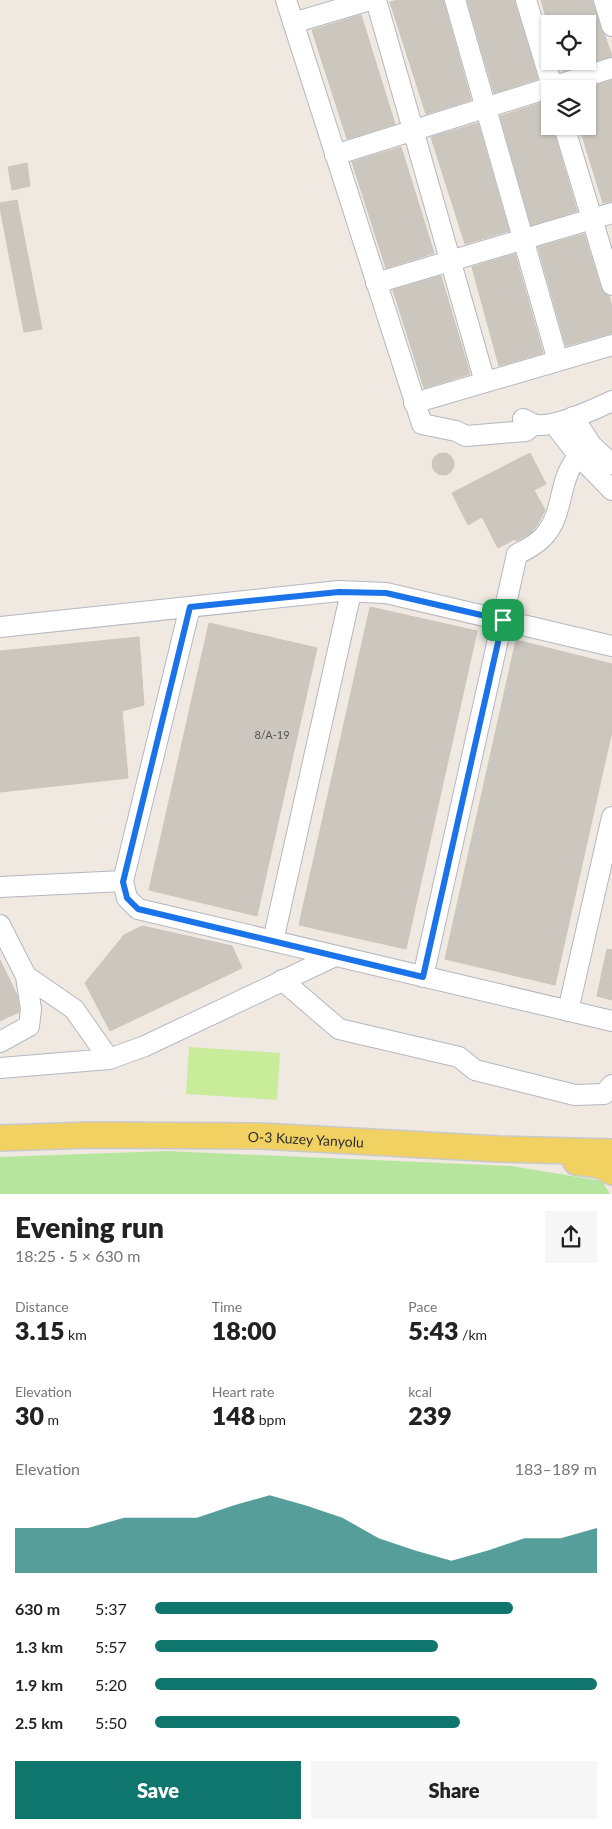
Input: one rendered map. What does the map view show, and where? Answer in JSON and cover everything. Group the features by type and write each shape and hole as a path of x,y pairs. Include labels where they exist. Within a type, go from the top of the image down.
{"main road":[{"name":"O-3 Kuzey Yanyolu","path":"0,1138 92,1135 262,1136 499,1149 612,1152"},
{"path":"499,1149 599,1165 612,1172"}],"street":[{"path":"286,0 422,424 456,431 465,424 524,418 534,424 563,420 612,401"},
{"path":"293,23 370,0"},
{"path":"376,0 485,382"},
{"path":"455,0 558,361"},
{"path":"526,0 551,80"},
{"path":"604,0 612,26"},
{"path":"577,80 612,68"},
{"path":"335,155 541,92"},
{"path":"567,135 612,285"},
{"path":"376,283 612,213"},
{"path":"414,403 612,345"},
{"path":"563,420 612,490"},
{"path":"585,451 612,464"},
{"path":"423,977 517,554 534,545 544,537 550,528 557,513 566,479 585,451"},
{"path":"0,627 339,592 386,593 612,646"},
{"path":"273,941 352,592"},
{"path":"190,607 123,882 127,898 138,909 612,1021"},
{"path":"568,1011 612,818"},
{"path":"0,887 123,882"},
{"path":"0,925 26,976 31,1009 29,1026 0,1042"},
{"path":"0,1068 109,1059 145,1046 335,956"},
{"path":"26,976 74,1009 109,1059"},
{"path":"282,980 339,1030 459,1057 475,1070 575,1096 604,1094 612,1085"}],"green space":[{"path":"189,1047 280,1053 277,1100 186,1094"},
{"path":"167,1151 511,1166 602,1181 610,1194 0,1194 0,1157"}],"building":[{"path":"398,0 443,0 471,100 426,114 390,2"},
{"path":"467,0 514,0 538,79 494,93"},
{"path":"541,0 592,0 612,56 596,61 596,15 545,15"},
{"path":"361,15 395,124 347,139 312,30"},
{"path":"612,80 612,201 603,203 582,135 596,135 596,85"},
{"path":"541,103 541,135 555,135 577,211 531,225 500,116"},
{"path":"478,123 509,231 465,244 431,137"},
{"path":"401,147 434,253 386,268 352,162"},
{"path":"27,163 30,186 12,190 8,167"},
{"path":"17,200 42,329 24,332 0,208 0,203"},
{"path":"584,234 601,288 609,296 612,307 612,333 566,346 538,247"},
{"path":"515,254 543,353 499,366 472,267"},
{"path":"441,276 470,374 424,388 393,290"},
{"path":"443,453 451,456 454,464 451,472 443,475 435,472 432,464 435,456"},
{"path":"530,453 546,484 534,490 545,510 531,533 498,548 482,517 468,525 452,493"},
{"path":"370,607 477,631 406,949 299,925"},
{"path":"209,623 317,648 257,916 149,890"},
{"path":"139,637 144,705 122,711 128,778 0,792 0,651"},
{"path":"516,640 612,664 612,731 555,985 445,959"},
{"path":"142,926 232,946 242,968 110,1031 85,983 124,935"},
{"path":"607,949 612,950 612,1000 597,996"},
{"path":"0,960 17,995 19,1012 0,1021"}],"route":[{"path":"339,592 386,593 503,620 423,977 138,909 127,898 123,882 190,607 339,592"}]}
